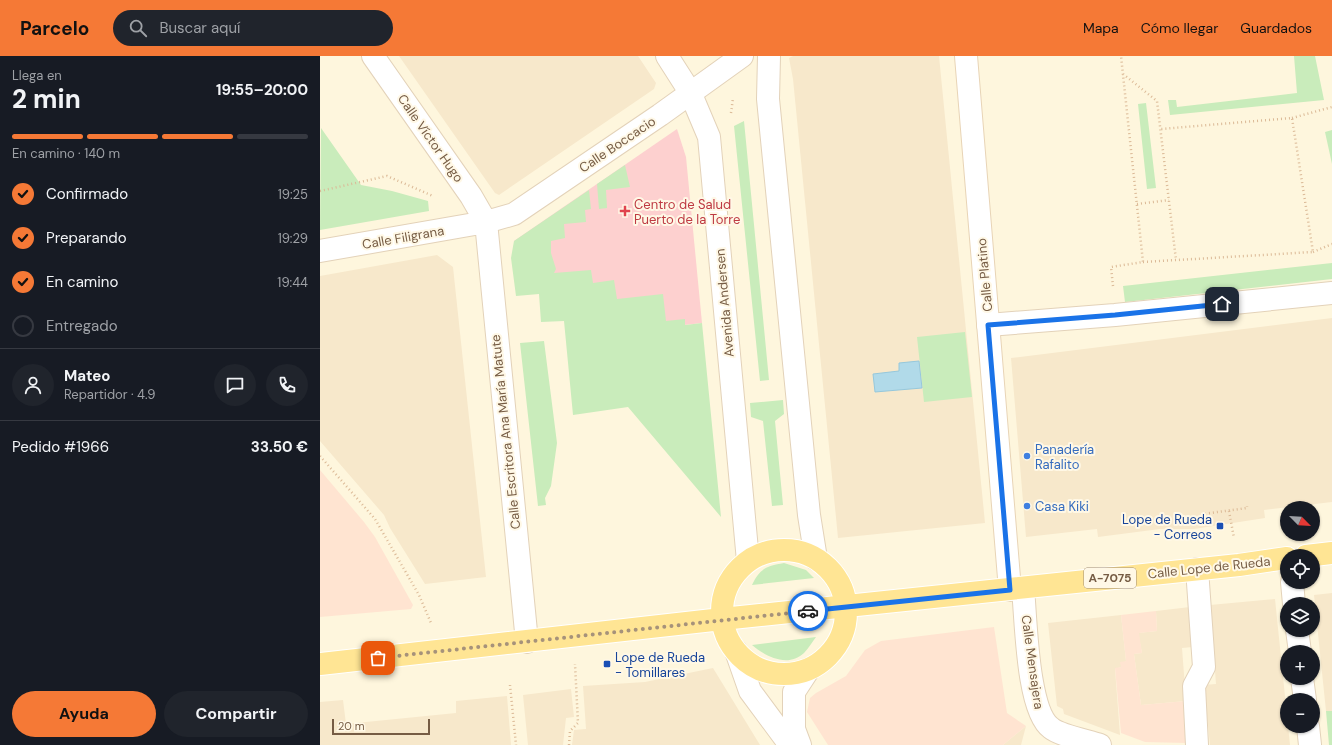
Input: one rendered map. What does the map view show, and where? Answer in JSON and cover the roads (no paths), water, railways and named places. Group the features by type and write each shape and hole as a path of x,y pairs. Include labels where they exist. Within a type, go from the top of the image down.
{"main road":[{"path":"784,550 801,552 816,559 832,572 842,588 846,607 843,633 830,654 809,669 785,675 762,671 742,659 728,641 722,619 724,595 738,570 748,561 768,552 784,550"},
{"path":"1320,554 1332,553"},
{"name":"Calle Lope de Rueda","path":"320,664 573,637 722,619 1016,589 1280,559"}],"street":[{"name":"Calle Víctor Hugo","path":"373,56 471,196 486,222"},
{"name":"Avenida Andersen","path":"667,56 690,92 709,137 748,561"},
{"name":"Calle Boccacio","path":"486,222 514,214 742,56"},
{"path":"769,56 768,99 808,515 816,559"},
{"name":"Calle Platino","path":"966,56 988,325 1016,589"},
{"name":"Calle Filigrana","path":"320,251 486,222"},
{"name":"Calle Escritora Ana María Matute","path":"486,222 527,642"},
{"path":"988,325 1115,315 1332,293"},
{"path":"1196,745 1194,686 1204,667 1197,569"},
{"name":"Calle Mensajera","path":"1016,589 1026,633 1037,706 1049,737 1100,745"},
{"path":"736,651 750,692 790,745"},
{"path":"800,745 794,729 794,692 809,669"},
{"path":"1309,733 1310,745"}],"water":[{"path":"919,361 922,388 875,392 873,374 899,371 899,363"}],"place":[{"name":"Centro de Salud Puerto de la Torre","path":"625,211"},
{"name":"Panadería Rafalito","path":"1027,456"},
{"name":"Casa Kiki","path":"1027,506"},
{"name":"Lope de Rueda - Correos","path":"1220,526"},
{"name":"Lope de Rueda - Tomillares","path":"607,664"}]}
